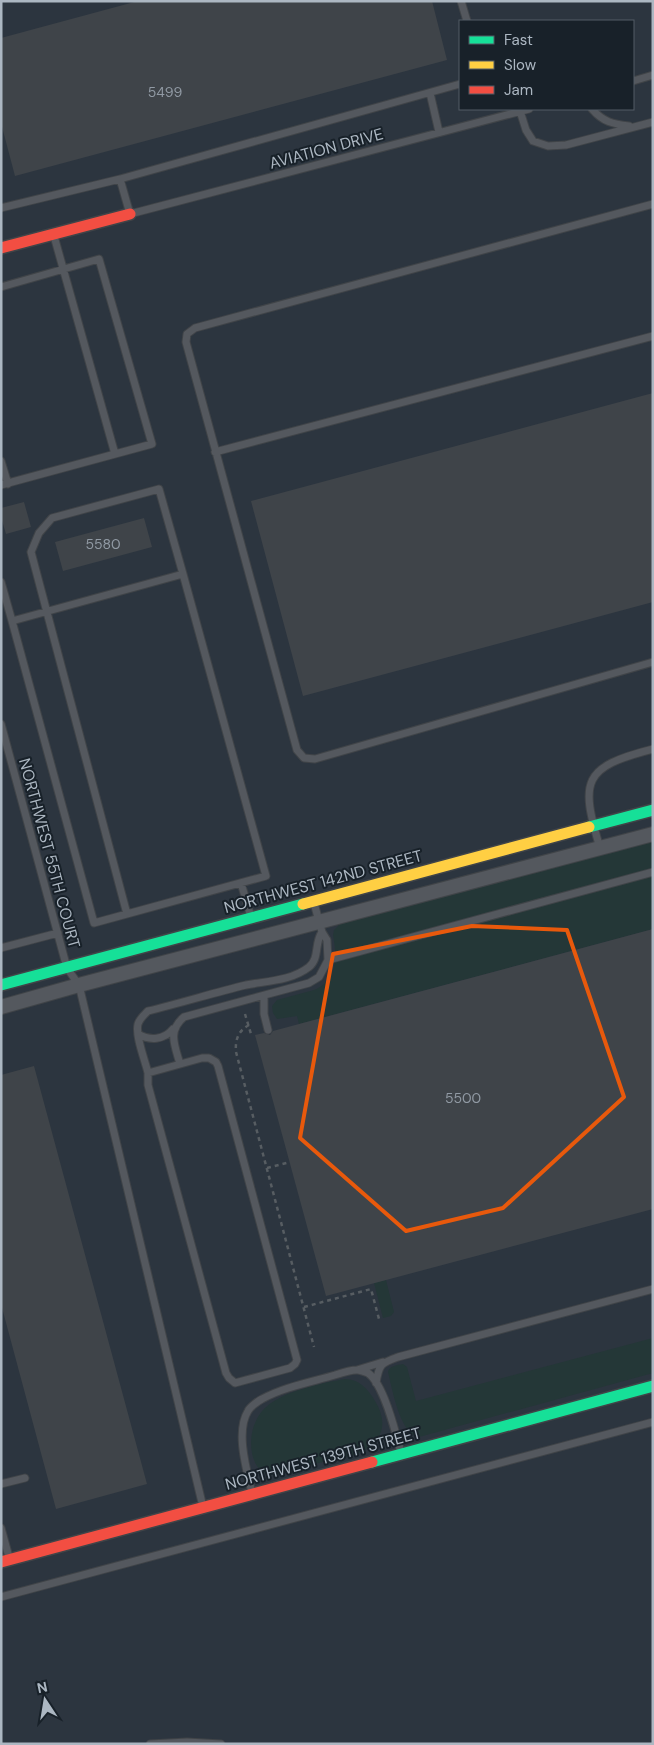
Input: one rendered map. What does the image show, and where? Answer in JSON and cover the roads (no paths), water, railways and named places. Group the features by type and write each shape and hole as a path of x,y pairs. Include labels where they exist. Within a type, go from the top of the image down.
{"street":[{"path":"1,248 130,214"},
{"name":"NORTHWEST 142ND STREET","path":"1,985 653,810"},
{"path":"1,1007 79,985 321,927 653,834"},
{"name":"NORTHWEST 139TH STREET","path":"5,1560 653,1386"}],"lane":[{"path":"461,1 467,20"},
{"path":"634,81 653,76"},
{"path":"1,208 120,180 459,84"},
{"path":"430,93 439,132"},
{"name":"AVIATION DRIVE","path":"130,214 524,110"},
{"path":"593,110 599,117 612,123 635,126"},
{"path":"520,111 526,130 533,141 548,146 566,144 653,122"},
{"path":"120,180 130,214"},
{"path":"653,204 195,328 187,334 186,342 297,750 304,758 315,759 653,662"},
{"path":"54,234 115,454"},
{"path":"1,287 99,259 152,444 4,484 1,461"},
{"path":"215,452 653,336"},
{"path":"1,582 94,923 241,883 266,876 159,489 52,518 39,533 31,552 127,914"},
{"path":"12,621 183,574"},
{"name":"NORTHWEST 55TH COURT","path":"1,724 67,968 79,985"},
{"path":"600,848 593,826 588,798 589,784 598,771 616,760 653,749"},
{"path":"328,960 653,872"},
{"path":"241,883 251,918"},
{"path":"138,1034 152,1039 164,1037 184,1018 309,984 319,977 328,960 327,940 313,902"},
{"path":"148,1073 202,1058 209,1058 216,1062 218,1066 297,1360 290,1368 235,1383 226,1373 148,1085 148,1073 138,1034 138,1024 141,1017 148,1011 247,985 291,977 313,963 317,953 317,942 321,927"},
{"path":"1,948 58,933"},
{"path":"79,985 203,1507"},
{"path":"264,996 264,1014 268,1030"},
{"path":"173,1029 174,1042 180,1064"},
{"path":"252,1494 242,1442 243,1425 248,1411 261,1399 310,1382 653,1289"},
{"path":"376,1383 378,1370 383,1362"},
{"path":"357,1370 367,1372 376,1383 384,1398 402,1454"},
{"path":"1,1597 653,1422"},
{"path":"1,1484 25,1478"},
{"path":"1,1528 5,1560"},
{"path":"150,1744 186,1742 221,1744"}]}
